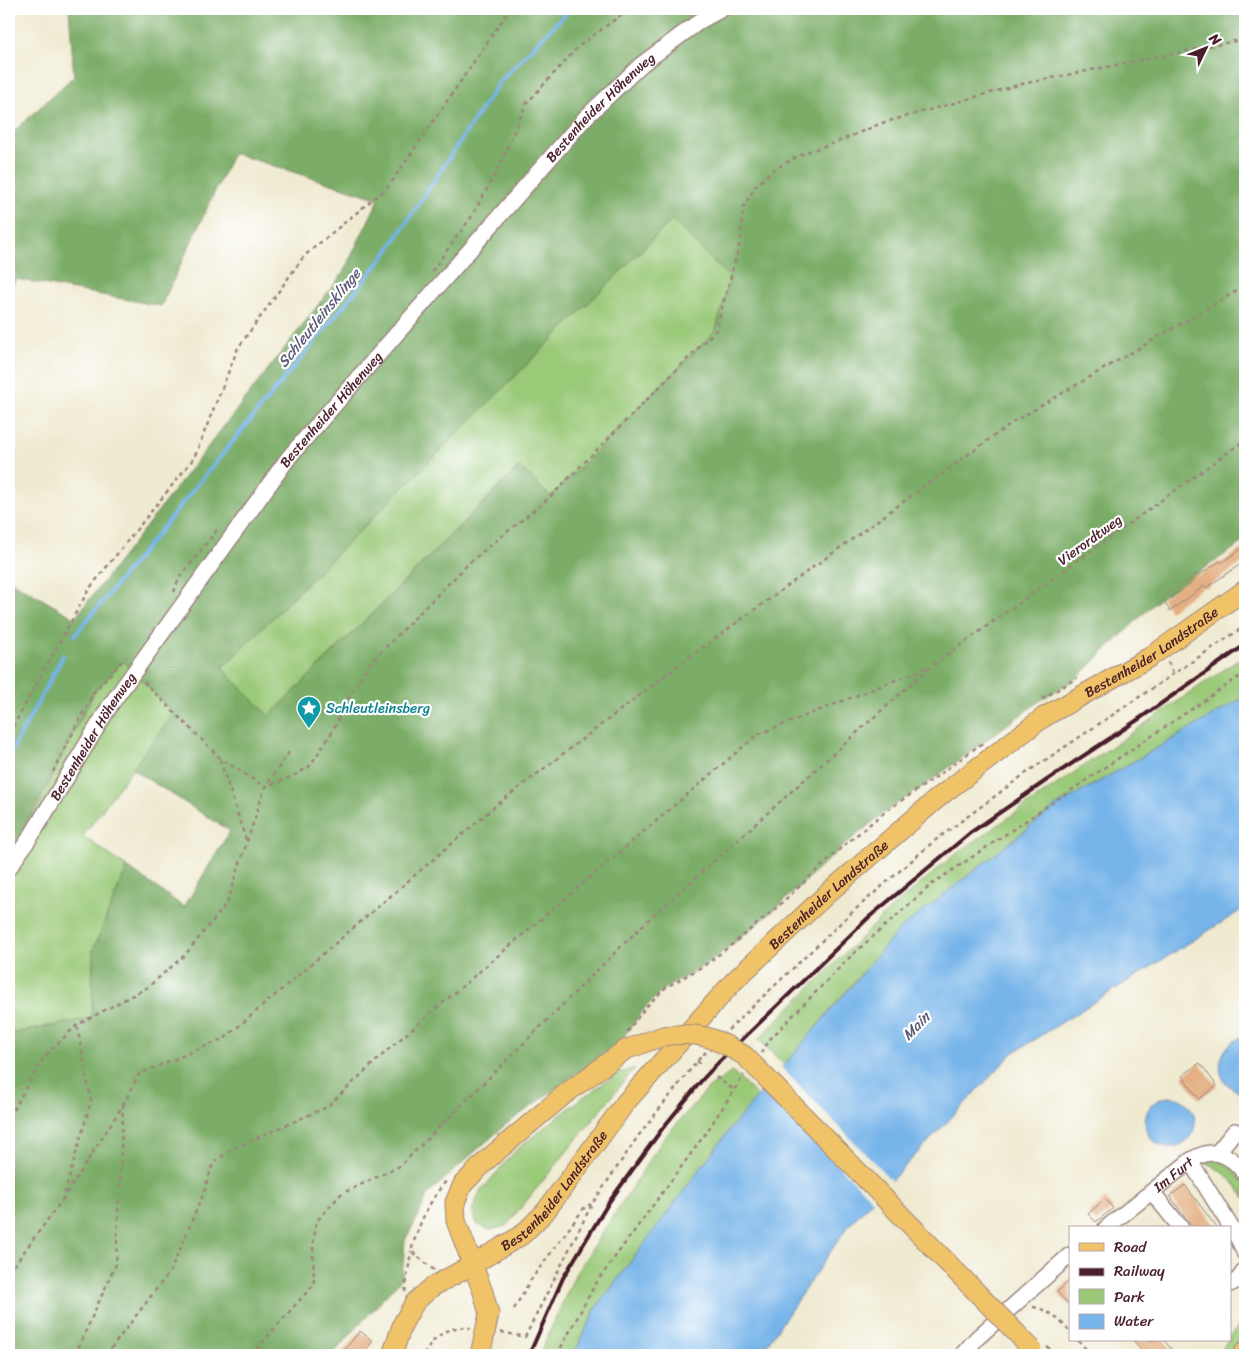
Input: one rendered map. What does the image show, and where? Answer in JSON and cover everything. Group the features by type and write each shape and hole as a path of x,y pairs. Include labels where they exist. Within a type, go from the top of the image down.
{"main road":[{"name":"Bestenheider Landstraße","path":"392,1355 403,1323 415,1302 432,1287 472,1266 522,1235 544,1212 626,1102 734,981 828,893 939,798 1044,717 1150,657 1245,590"},
{"path":"480,1355 489,1314 483,1292 456,1221 455,1202 463,1184 529,1122 625,1050 663,1036 681,1034 697,1034 726,1044 744,1056 1004,1319 1038,1350"},
{"path":"1243,1355 1245,1351"}],"street":[{"name":"Bestenheider Höhenweg","path":"9,868 33,833 111,704 289,457 586,117 642,64 700,21 722,9"},
{"path":"1236,1131 1217,1153 1227,1156 1245,1174"},
{"name":"Im Furt","path":"1109,1226 1190,1161 1206,1153 1217,1153"},
{"path":"1190,1161 1230,1226"},
{"path":"1152,1192 1179,1226"},
{"path":"1232,1229 1245,1254"},
{"path":"962,1355 978,1338 1069,1256"},
{"path":"1232,1283 1244,1274 1245,1270"}],"path":[{"path":"9,734 89,589 194,458 238,348 304,256 390,186 510,9"},
{"path":"266,787 309,767 331,734 354,687 373,660 470,562 550,497 716,330 741,240 743,208 755,187 773,170 804,153 837,142 882,123 1022,84 1245,39"},
{"path":"9,1272 63,1198 123,1105 139,1074 225,1038 499,803 691,656 1013,422 1245,286"},
{"name":"Vierordtweg","path":"930,667 1245,440"},
{"path":"723,1035 849,915 933,842 1029,771 1245,626"},
{"path":"106,1355 171,1270 203,1195 213,1163 234,1148 327,1107 391,1047 757,735 930,667"},
{"path":"251,1355 314,1284 313,1249 316,1222 341,1194 400,1166 644,923 930,667"},
{"path":"134,672 220,758 266,787"},
{"path":"761,1053 771,1038 849,958 932,884 1245,673"},
{"path":"1037,703 1077,678"},
{"path":"625,1050 620,1042 644,1009 665,988 705,965 734,943 775,909 842,847 886,811 930,782 989,738"},
{"path":"9,1117 44,1057 77,1025 148,987 185,955 227,903 266,787 290,752"},
{"path":"220,758 246,842"},
{"path":"63,1198 91,1101 77,1025"},
{"path":"525,1337 592,1204 639,1135 697,1061 710,1048"},
{"path":"697,1061 702,1065"},
{"path":"557,1355 596,1283 706,1133 744,1075"},
{"path":"716,1076 734,1090"},
{"path":"75,1355 116,1264 123,1105"},
{"path":"514,1309 530,1281 563,1236 585,1207 592,1204"},
{"path":"404,1297 412,1251"},
{"path":"1016,1304 1038,1308 1060,1320 1069,1331"},
{"path":"1080,1342 1091,1355"},
{"path":"1038,1350 1058,1355"}],"green space":[{"path":"69,9 1245,9 1245,541 1161,597 1077,678 1045,697 886,811 842,847 775,909 734,943 705,965 665,988 644,1009 620,1042 504,1126 461,1164 427,1195 418,1217 405,1240 402,1278 332,1355 9,1355 9,1034 92,1018 93,950 127,867 184,907 230,831 132,769 174,713 123,661 93,693 28,821 33,833 9,862 9,580 75,618 343,273 379,199 233,153 161,306 16,279 9,293 9,136 74,76","holes":["672,220 730,278 716,330 551,497 520,467 269,716 222,668"]},
{"path":"672,220 730,278 716,330 550,497 519,467 269,716 222,668"},
{"path":"1245,655 1245,697 1055,807 898,931 784,1065 758,1039 886,913 953,856"},
{"path":"123,660 174,713 83,836 127,867 93,950 93,1018 9,1034 9,862 95,691"},
{"path":"635,1068 506,1226 489,1230 477,1224 472,1210 480,1192 517,1149 582,1098 617,1074"},
{"path":"732,1072 758,1096 730,1129 596,1308 574,1355 539,1355 576,1273 664,1138 709,1088"},
{"path":"1212,1158 1231,1166 1245,1185 1245,1198 1227,1176 1203,1161"},
{"path":"1245,1317 1245,1339 1236,1355 1218,1355 1227,1342 1232,1342 1232,1334"}],"water":[{"name":"Main","path":"1245,697 1245,908 1013,1053 848,1226 760,1355 574,1355 596,1308 730,1129 898,931 1055,807"},
{"path":"1245,1036 1245,1093 1234,1090 1226,1083 1220,1066 1226,1048 1234,1041"},
{"path":"1165,1097 1175,1097 1188,1104 1195,1117 1195,1127 1188,1140 1175,1147 1165,1147 1156,1143 1149,1136 1145,1127 1145,1117 1149,1108 1156,1101"}],"pier":[{"path":"780,1066 893,1182 874,1202 762,1087"}],"building":[{"path":"1245,546 1245,561 1206,588 1204,586 1170,611 1162,598 1196,574 1198,576 1220,561 1221,563"},
{"path":"1200,1063 1217,1086 1199,1099 1182,1076"},
{"path":"1185,1185 1216,1226 1192,1226 1170,1196"},
{"path":"1105,1199 1113,1208 1096,1222 1088,1214"},
{"path":"1069,1281 1069,1305 1057,1292"},
{"path":"360,1331 373,1341 362,1355 340,1355"},
{"path":"1135,1342 1166,1342 1176,1355 1145,1355"}],"waterway":[{"name":"Schleutleinsklinge","path":"75,635 385,255 500,81 570,9"},
{"name":"Schleutleinsklinge","path":"9,756 63,656"}],"railway":[{"path":"529,1355 563,1278 609,1202 662,1129 718,1063 868,918 970,833 1245,645"}],"place":[{"name":"Schleutleinsberg","path":"309,729"}]}
